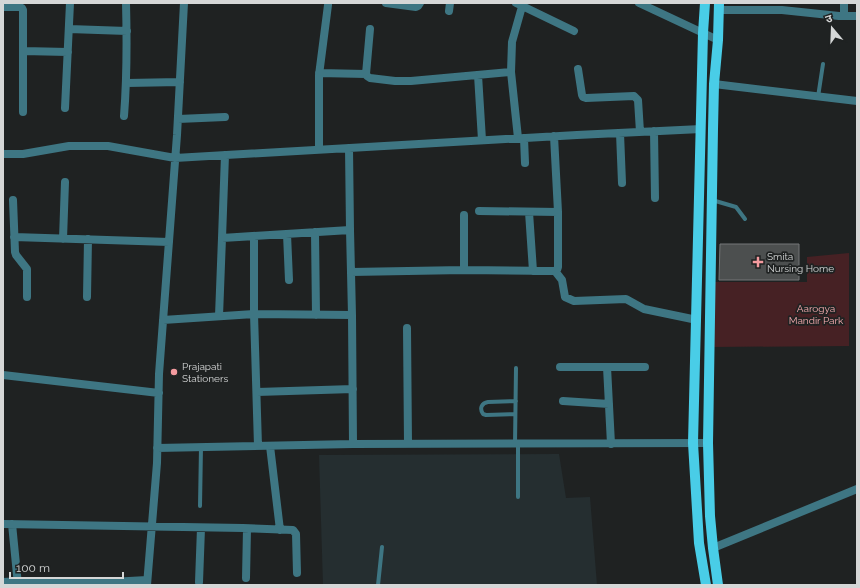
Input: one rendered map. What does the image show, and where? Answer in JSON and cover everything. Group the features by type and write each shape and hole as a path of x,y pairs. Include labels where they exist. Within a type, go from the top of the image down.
{"main road":[{"path":"706,3 703,33 694,444 699,543 706,585"},
{"path":"718,585 710,516 708,444 714,84 719,6"},
{"path":"697,298 710,299"}],"street":[{"path":"65,108 70,3"},
{"path":"124,116 127,83 126,3"},
{"path":"3,582 147,582 157,463 159,374 178,120 184,3"},
{"path":"386,3 416,7 420,3"},
{"path":"639,3 718,40"},
{"path":"800,12 801,3"},
{"path":"844,3 844,16"},
{"path":"525,163 511,72 512,42 520,4 574,31"},
{"path":"319,149 319,73 328,5"},
{"path":"3,7 19,6 23,10 23,112"},
{"path":"719,6 857,16"},
{"path":"69,29 127,31"},
{"path":"366,74 370,29"},
{"path":"23,51 68,52"},
{"path":"578,69 583,97 634,96 638,100 640,132"},
{"path":"319,73 366,74 370,78 411,81 511,72"},
{"path":"478,75 482,140"},
{"path":"127,83 180,82"},
{"path":"714,84 857,101"},
{"path":"178,120 225,117"},
{"path":"3,154 23,154 69,146 108,146 175,158 701,129"},
{"path":"654,131 655,198"},
{"path":"620,133 622,183"},
{"path":"554,136 558,212 558,267 555,272"},
{"path":"349,148 353,444"},
{"path":"219,316 225,155"},
{"path":"63,238 65,182"},
{"path":"13,200 16,255 27,269 27,297"},
{"path":"479,211 558,212"},
{"path":"529,212 533,271"},
{"path":"464,215 464,270"},
{"path":"222,238 350,230"},
{"path":"315,232 316,315"},
{"path":"287,234 289,280"},
{"path":"254,236 254,314 258,446"},
{"path":"14,237 169,242"},
{"path":"87,297 88,239"},
{"path":"351,272 464,270 555,272 562,280 565,297 574,302 626,299 644,309 697,320"},
{"path":"163,320 254,314 352,315"},
{"path":"407,328 408,444"},
{"path":"560,367 645,367"},
{"path":"607,367 611,444"},
{"path":"3,375 159,393"},
{"path":"257,392 353,390"},
{"path":"563,401 609,404"},
{"path":"157,448 353,444 708,444"},
{"path":"270,446 280,530"},
{"path":"713,548 857,489"},
{"path":"3,524 292,530 296,534 297,573"},
{"path":"12,524 18,583"},
{"path":"199,582 201,528"},
{"path":"246,578 247,529"}],"lane":[{"path":"818,97 823,64"},
{"path":"712,200 736,207 744,219"},
{"path":"516,368 515,414 518,497"},
{"path":"515,414 486,415 483,414 481,408 484,403 488,402 516,401"},
{"path":"200,506 201,447"},
{"path":"378,585 382,547"}],"shaded area":[{"path":"559,454 566,498 590,497 597,585 323,585 319,455"}],"green space":[{"name":"Aarogya Mandir Park","path":"849,253 849,346 712,347 714,282 807,282 807,257"}],"building":[{"path":"720,244 799,244 799,280 719,280"}],"place":[{"name":"Smita Nursing Home","path":"758,262"},
{"name":"Prajapati Stationers","path":"174,372"}]}
